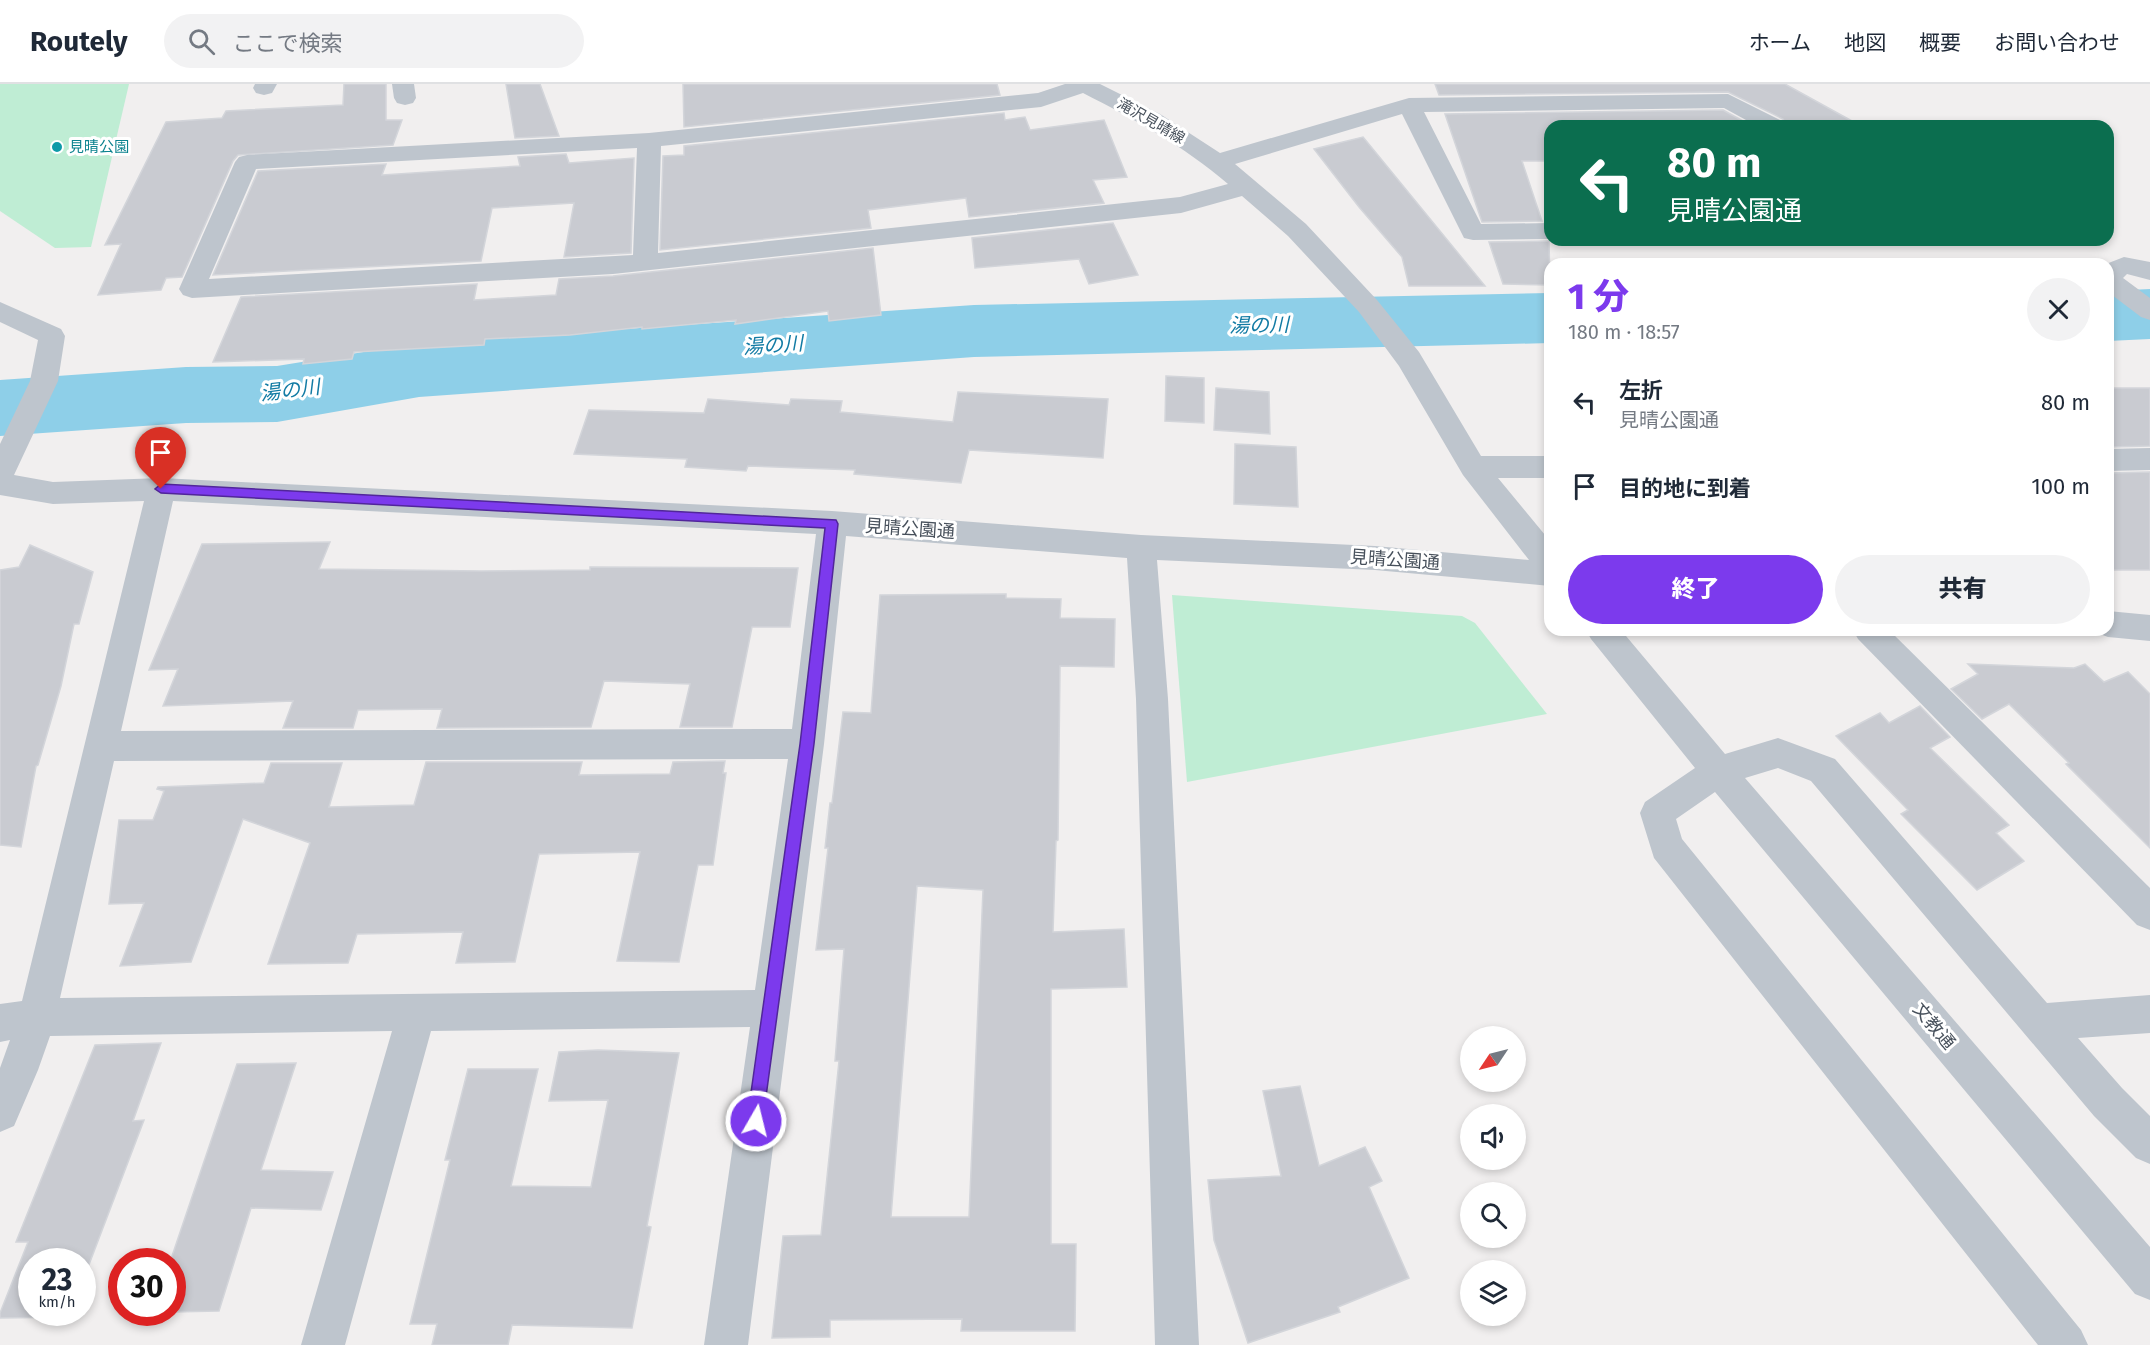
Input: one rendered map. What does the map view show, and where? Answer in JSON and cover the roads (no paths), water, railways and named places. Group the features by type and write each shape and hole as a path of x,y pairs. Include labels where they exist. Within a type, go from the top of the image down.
{"street":[{"path":"1083,84 1041,100 648,140 247,162 192,289 645,263 1181,205 1246,187"},
{"name":"滝沢見晴線","path":"1083,84 1152,119 1217,162 1297,230 1368,306 1409,359 1473,468 1544,557"},
{"path":"1217,162 1409,105 1728,101 1763,120"},
{"path":"1409,105 1473,232 1544,231"},
{"path":"645,263 648,140"},
{"path":"2114,270 2124,265 2150,271"},
{"path":"2114,284 2140,304"},
{"path":"0,310 52,336 44,381 0,474"},
{"path":"2114,460 2150,459"},
{"path":"1473,468 1544,466"},
{"name":"見晴公園通","path":"0,484 53,493 161,489 832,524 1141,547 1375,558 1544,573"},
{"path":"0,1112 19,1070 37,1017 161,489"},
{"path":"726,1345 807,744 832,524"},
{"path":"1141,547 1152,699 1177,1345"},
{"path":"2114,625 2150,628"},
{"name":"文教通","path":"1607,636 1718,771 2150,1279"},
{"path":"1875,636 2150,913"},
{"path":"102,746 807,744"},
{"path":"2066,1345 1666,847 1657,813 1718,771 1778,753 1823,770 2108,1102 2150,1144"},
{"path":"0,1023 37,1017 771,1008"},
{"path":"323,1345 417,1012"},
{"path":"2039,1022 2150,1014"}],"waterway":[{"name":"湯の川","path":"2114,316 2150,314"},
{"name":"湯の川","path":"0,408 186,395 277,394 419,370 974,331 1544,318"}],"place":[{"name":"見晴公園","path":"57,147"}]}
